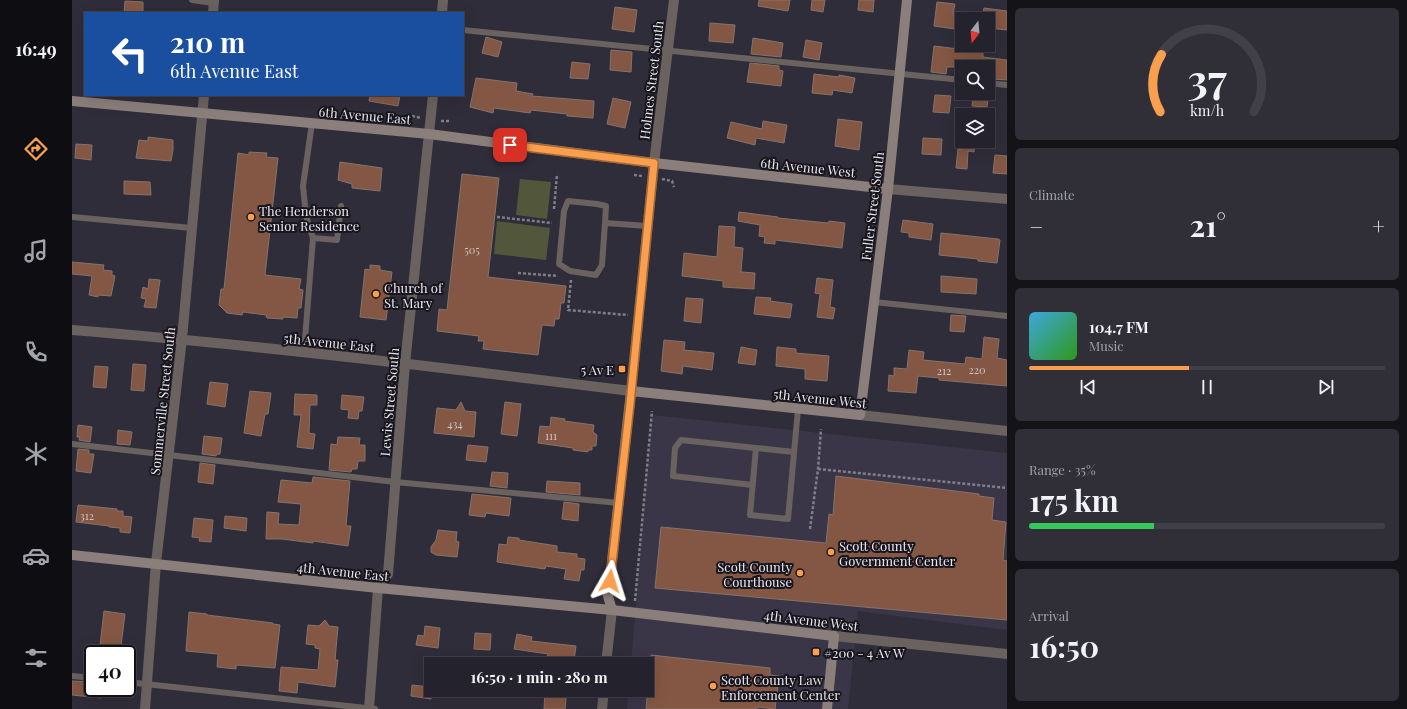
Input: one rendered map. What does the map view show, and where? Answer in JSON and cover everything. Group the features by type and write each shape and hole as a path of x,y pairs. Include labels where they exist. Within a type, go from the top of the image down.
{"street":[{"path":"442,12 443,0"},
{"name":"Holmes Street South","path":"607,657 612,610 608,596 639,317 654,163 674,0"},
{"name":"Fuller Street South","path":"860,416 888,189 907,0"},
{"name":"Sommerville Street South","path":"144,709 156,563 182,338 204,96"},
{"name":"Lewis Street South","path":"369,709 378,588 388,574 405,364 433,96"},
{"name":"6th Avenue East","path":"72,101 429,134 654,163"},
{"name":"6th Avenue West","path":"654,163 888,189 1007,199"},
{"name":"5th Avenue East","path":"72,330 182,338 631,391"},
{"name":"5th Avenue West","path":"631,391 1007,431"},
{"name":"4th Avenue East","path":"72,555 378,588 612,610"},
{"name":"4th Avenue West","path":"612,610 834,636 1007,654"},
{"path":"827,709 834,636"},
{"path":"602,709 603,697"}],"lane":[{"path":"192,0 213,5"},
{"path":"464,30 955,79"},
{"path":"995,84 1007,85"},
{"path":"304,352 314,238 306,216 303,186 312,123"},
{"path":"568,201 606,206 605,223 602,265 596,275 570,271 560,264 564,210 568,201"},
{"path":"314,238 337,240 341,206"},
{"path":"72,217 192,228"},
{"path":"605,223 648,226"},
{"path":"874,302 1007,316"},
{"path":"756,448 750,515 788,519 798,409"},
{"path":"753,485 673,476 675,448 681,440 794,452"},
{"path":"72,444 169,454 395,482 619,503"},
{"path":"72,676 84,677"},
{"path":"136,683 375,709"}],"path":[{"path":"497,217 552,223"},
{"path":"518,273 558,276"},
{"path":"568,310 621,314 639,317"},
{"path":"635,601 652,412"},
{"path":"810,529 818,469 821,429"},
{"path":"818,469 1007,488"}],"shaded area":[{"path":"652,415 1007,453 1007,630 858,611 848,709 627,709 628,697 654,697 654,657 632,657"}],"green space":[{"path":"520,179 551,182 547,219 516,215"},
{"path":"497,221 550,228 546,260 494,254"}],"building":[{"path":"759,0 790,0 788,11 758,6"},
{"path":"812,0 825,0 823,12 811,10"},
{"path":"859,0 874,0 873,12 858,10"},
{"path":"125,1 143,2 143,12 124,12"},
{"path":"937,2 955,4 953,14 955,14 955,29 934,26"},
{"path":"615,7 637,10 634,32 612,29"},
{"path":"984,8 1007,11 1007,30 995,29 995,12 983,12"},
{"path":"710,23 735,25 733,43 709,41"},
{"path":"486,37 502,42 498,57 482,53"},
{"path":"753,38 783,43 781,57 751,54"},
{"path":"806,40 822,43 819,60 803,57"},
{"path":"934,46 955,49 955,52 983,52 983,57 1007,60 1007,80 995,79 995,60 955,60 955,67 947,67 946,74 931,72"},
{"path":"611,50 632,52 631,72 610,70"},
{"path":"572,62 590,64 588,79 570,78"},
{"path":"750,63 779,66 779,70 783,71 781,86 747,82"},
{"path":"814,74 839,77 839,75 855,78 852,93 833,90 832,95 812,93"},
{"path":"476,78 517,83 516,91 533,94 532,96 594,101 593,118 567,116 567,114 531,110 530,113 494,108 493,113 470,107"},
{"path":"935,95 951,96 949,113 933,112"},
{"path":"370,96 400,96 398,106 369,101"},
{"path":"613,98 631,102 625,128 607,124"},
{"path":"972,100 988,100 987,107 972,106"},
{"path":"838,119 862,122 859,150 835,146"},
{"path":"763,121 787,125 784,143 756,138 755,145 727,138 731,122 762,129"},
{"path":"148,137 173,140 171,161 136,158 139,140 148,141"},
{"path":"923,138 942,139 941,155 922,154"},
{"path":"76,144 92,145 91,160 75,158"},
{"path":"974,148 974,152 968,151 967,169 956,168 958,149"},
{"name":"The Henderson Senior Residence","path":"249,152 267,153 266,157 278,158 265,275 301,279 299,289 303,290 301,308 298,308 297,318 267,318 266,315 243,312 242,315 227,313 219,305 221,289 224,289 238,153 249,155"},
{"path":"995,155 1007,156 1007,174 993,173"},
{"path":"340,162 382,168 380,191 352,188 352,184 338,180"},
{"path":"462,174 499,178 488,277 566,286 564,303 561,303 559,319 555,319 554,326 542,325 538,355 483,349 484,341 478,341 479,336 437,331 439,309 447,310"},
{"path":"124,181 150,182 151,195 124,194"},
{"path":"739,212 778,218 828,223 829,221 845,223 842,248 775,240 775,244 764,243 765,237 759,236 760,225 738,221"},
{"path":"903,220 933,224 931,240 909,237 909,233 901,232"},
{"path":"719,226 735,227 734,247 743,248 741,272 755,273 754,289 723,287 723,281 682,276 684,253 717,257"},
{"path":"941,233 1000,240 997,263 978,261 978,259 939,255"},
{"path":"72,262 104,265 103,270 112,271 112,275 115,276 111,296 98,295 98,297 89,295 92,276 72,274"},
{"name":"Church of St. Mary","path":"370,265 380,266 380,270 392,272 386,320 360,317 365,269 370,270"},
{"path":"941,276 977,279 976,294 941,292"},
{"path":"817,278 833,280 830,307 835,308 833,319 817,317 820,294 815,293"},
{"path":"149,279 160,280 156,308 144,307 146,299 141,298 143,287 148,289"},
{"path":"756,297 771,298 770,301 792,304 790,318 754,314"},
{"path":"686,298 703,299 701,323 684,321"},
{"path":"951,315 966,316 964,332 950,331"},
{"path":"984,337 999,339 997,358 1007,360 1007,386 939,380 939,378 918,376 916,393 888,391 889,375 894,376 894,368 907,369 909,350 924,352 923,360 965,364 966,357 982,359"},
{"path":"664,340 685,342 684,350 714,353 712,370 683,366 682,374 661,371"},
{"path":"741,347 757,350 755,365 738,363"},
{"path":"777,347 796,349 796,353 829,356 827,381 805,379 805,369 776,366"},
{"path":"133,364 146,365 144,391 131,390"},
{"path":"95,366 108,367 106,388 93,387"},
{"path":"210,382 228,384 225,407 207,404"},
{"path":"250,391 271,393 268,414 265,414 261,436 244,433"},
{"path":"295,394 317,395 317,405 310,405 309,433 315,434 313,449 297,447 301,415 294,415"},
{"path":"342,395 364,397 362,411 359,411 358,419 348,418 349,410 341,409"},
{"path":"461,402 465,411 476,412 474,437 434,433 437,408 456,410"},
{"path":"505,402 521,404 517,436 501,434"},
{"path":"551,417 565,419 564,421 594,425 593,432 597,435 596,446 592,446 592,450 588,450 588,452 573,450 573,448 538,443 540,426 550,427"},
{"path":"78,425 92,427 90,442 79,440 80,437 77,437"},
{"path":"118,430 132,432 130,445 117,444"},
{"path":"204,436 222,438 220,454 217,454 216,456 202,454"},
{"path":"338,437 360,438 359,445 365,445 365,461 358,461 357,469 352,469 351,472 329,470 331,444 337,445"},
{"path":"468,445 488,447 486,462 466,460"},
{"path":"78,449 89,450 89,454 94,454 91,473 76,471"},
{"path":"200,463 215,465 213,484 198,482"},
{"path":"492,472 508,473 507,488 490,486"},
{"name":"Scott County Government Center","path":"836,476 979,494 979,496 994,498 992,520 1006,522 1003,560 1007,561 1007,620 655,588 661,527 826,543 829,514 833,515"},
{"path":"313,477 350,481 346,526 351,526 348,546 313,541 313,543 282,539 266,539 267,512 279,513 278,524 299,525 301,504 278,502 281,480 312,483"},
{"path":"547,481 580,483 580,495 546,492"},
{"path":"472,494 511,498 509,516 486,513 485,517 469,515"},
{"path":"564,502 579,504 578,521 562,519"},
{"path":"78,505 123,511 123,516 132,517 130,533 120,532 120,528 76,522"},
{"path":"225,516 247,518 246,531 224,528"},
{"path":"194,518 213,520 211,542 199,541 200,538 192,537"},
{"path":"438,530 457,532 456,541 459,542 457,557 436,555 431,552 431,547 436,540"},
{"path":"508,537 557,546 557,552 577,554 577,558 585,559 584,570 581,570 579,581 564,579 566,569 546,566 545,569 497,562 499,544 507,545"},
{"path":"104,611 125,614 121,645 100,645"},
{"path":"189,612 280,625 275,668 236,665 236,669 217,667 218,654 186,651"},
{"path":"325,620 329,626 338,627 335,660 338,660 335,687 298,682 297,693 279,691 281,667 318,670 320,649 315,648 315,645 306,644 308,625 319,626"},
{"path":"425,626 440,628 438,648 416,645 418,635 424,636"},
{"path":"475,633 491,634 490,650 474,649"},
{"path":"517,634 532,637 531,641 576,646 575,657 547,657 548,654 514,649"},
{"name":"Scott County Law Enforcement Center","path":"651,655 770,668 770,675 779,676 775,709 757,707 757,709 646,709 647,697 654,697 654,657 651,657"},
{"path":"72,681 84,682 84,696 72,695"},
{"path":"412,685 424,686 424,697 431,697 431,699 411,696"},
{"path":"545,697 566,697 565,709 544,709"}],"place":[{"name":"The Henderson Senior Residence","path":"251,217"},
{"name":"Church of St. Mary","path":"376,294"},
{"name":"5 Av E","path":"622,369"},
{"name":"Scott County Government Center","path":"831,552"},
{"name":"Scott County Courthouse","path":"800,573"},
{"name":"#200 - 4 Av W","path":"816,652"},
{"name":"Scott County Law Enforcement Center","path":"713,686"}],"route":[{"path":"510,145 654,163 630,404 610,581"}]}
